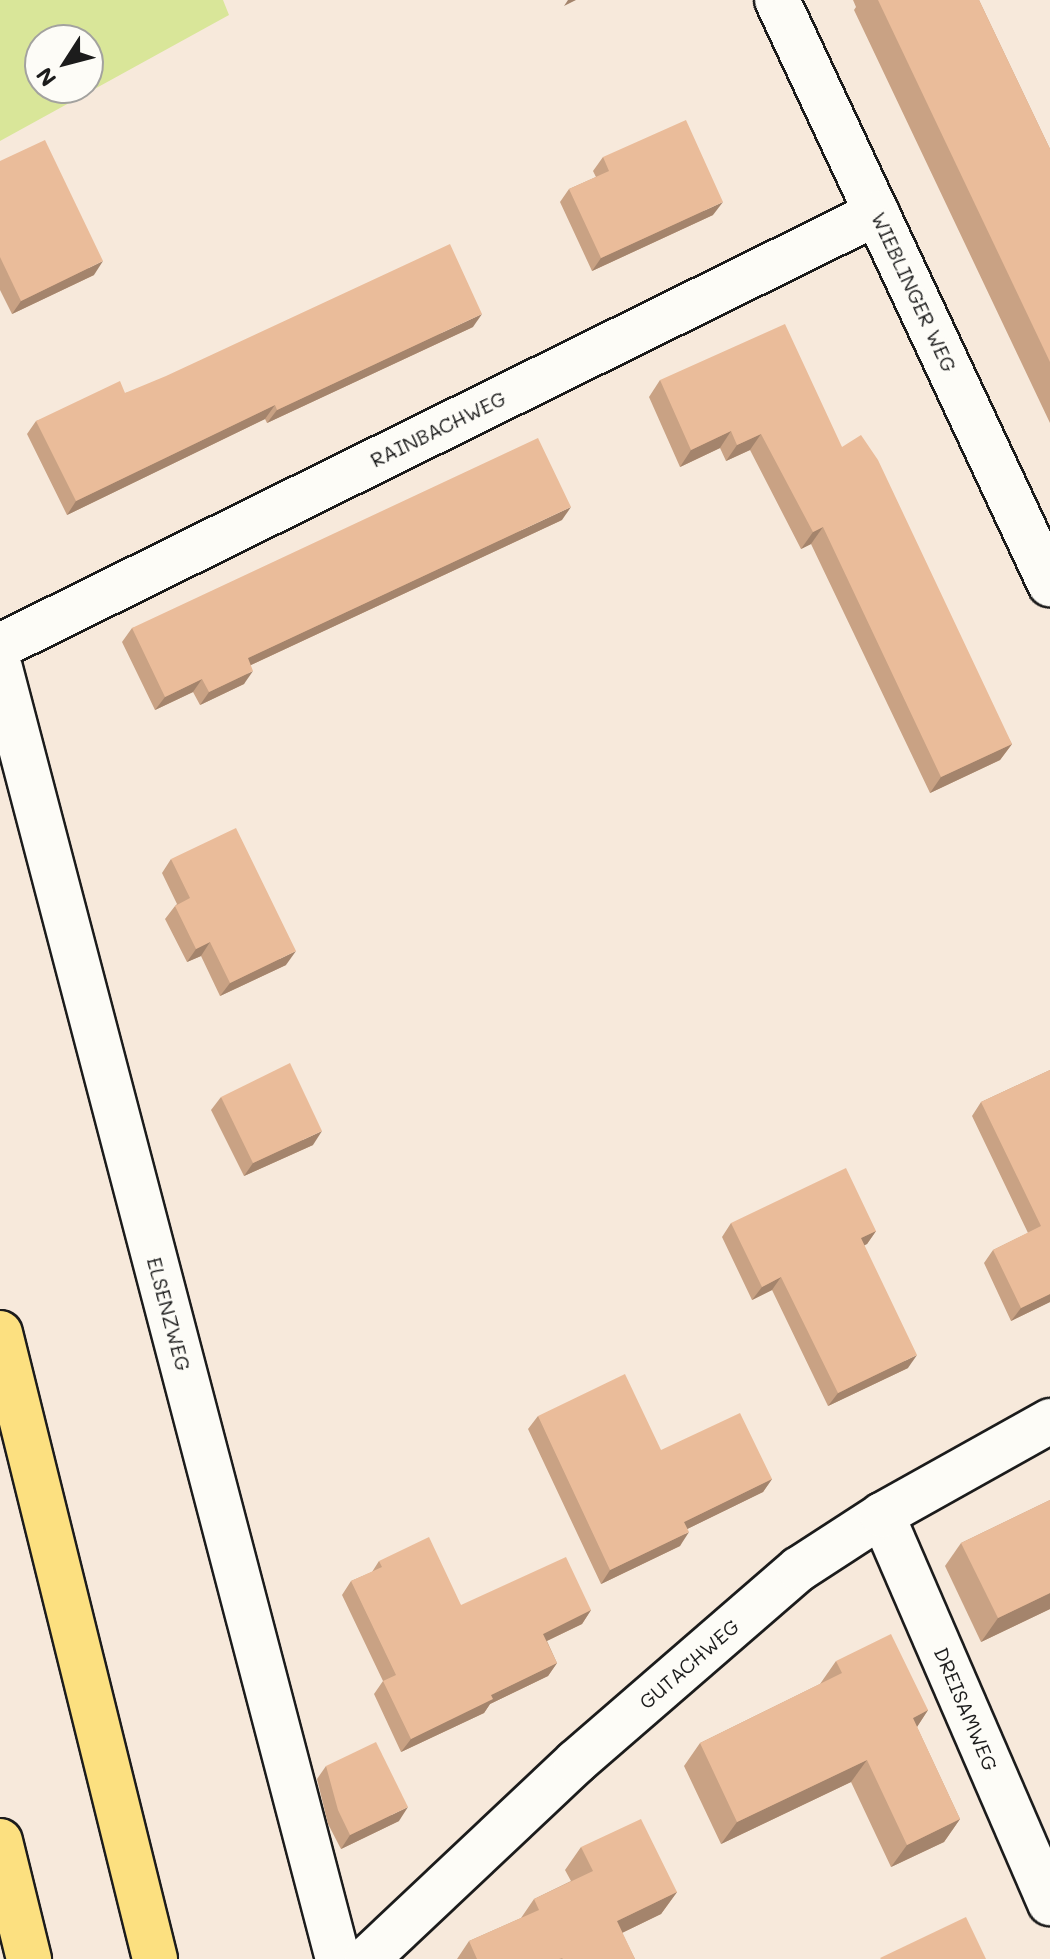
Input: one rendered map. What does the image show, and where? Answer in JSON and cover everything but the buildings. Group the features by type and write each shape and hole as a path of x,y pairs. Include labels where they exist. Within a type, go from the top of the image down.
{"highway":[{"path":"0,1333 155,1959"},
{"path":"0,1841 29,1959"}],"street":[{"name":"WIEBLINGER WEG","path":"777,0 1050,584"},
{"name":"RAINBACHWEG","path":"0,646 877,213"},
{"name":"ELSENZWEG","path":"0,668 338,1959"},
{"name":"GUTACHWEG","path":"367,1959 576,1762 799,1569 882,1515 1050,1421"},
{"name":"DREISAMWEG","path":"882,1515 1050,1903"}],"green space":[{"path":"0,0 223,0 229,15 104,84 104,24 24,24 24,104 67,104 0,141"}]}
